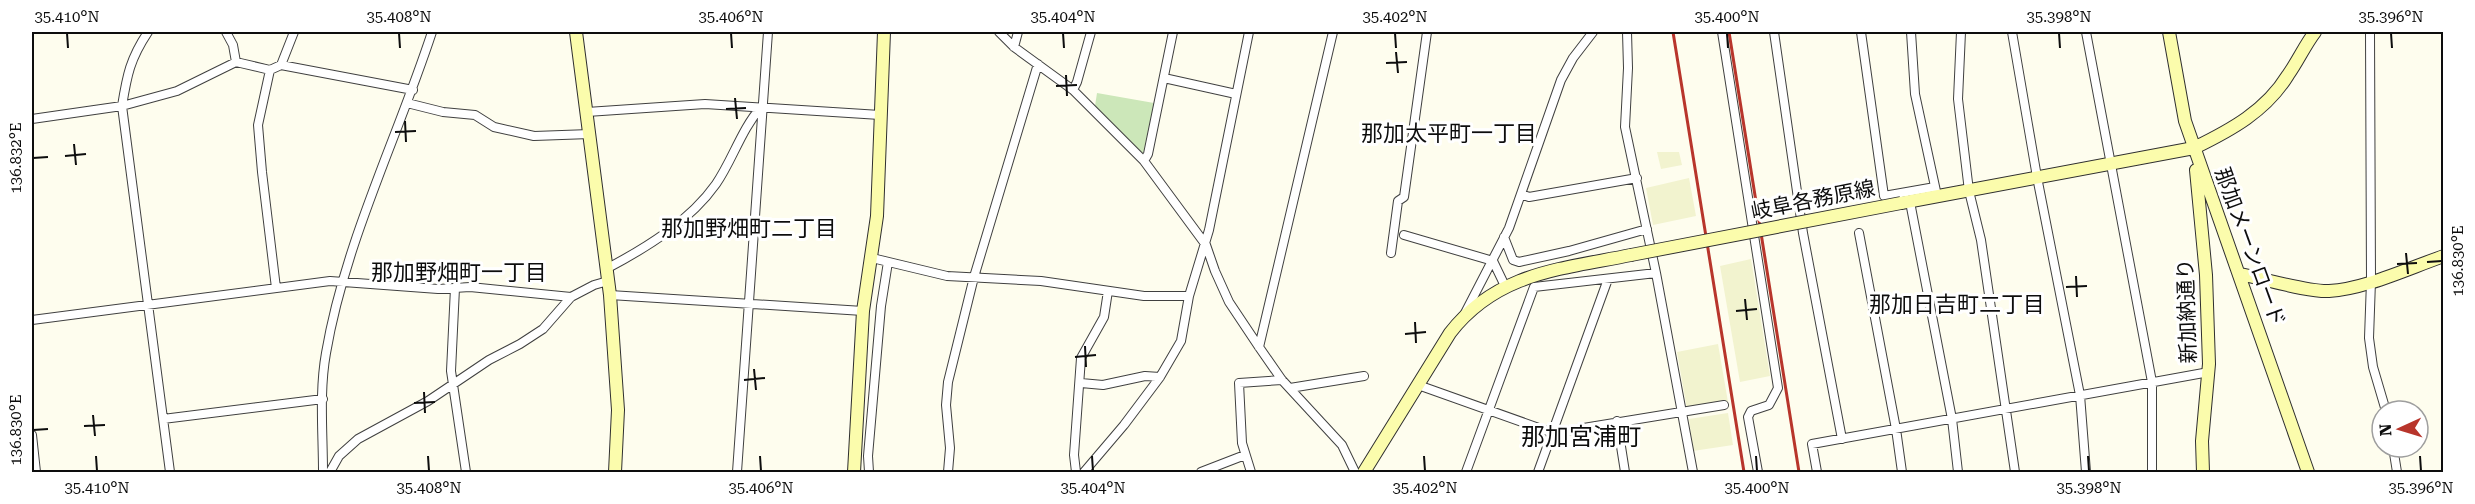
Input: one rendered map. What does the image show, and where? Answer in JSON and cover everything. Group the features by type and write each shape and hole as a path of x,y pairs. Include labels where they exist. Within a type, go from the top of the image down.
{"street":[{"path":"148,32 136,50 129,68 122,106 170,472"},
{"path":"226,32 236,62"},
{"path":"281,65 294,32"},
{"path":"323,472 322,399 326,354 343,281 432,32"},
{"path":"576,32 610,295 618,410 615,472"},
{"path":"737,472 768,32"},
{"path":"855,472 862,311 877,216 884,32"},
{"path":"999,32 1014,47 1072,90 1144,161 1206,245 1229,302 1259,347 1282,380 1342,445 1355,472"},
{"path":"1014,47 1018,32"},
{"path":"1072,90 1077,81 1091,32"},
{"path":"1144,161 1148,154 1173,32"},
{"path":"1084,472 1124,425 1160,377 1181,341 1189,296 1206,245 1249,32"},
{"path":"1259,347 1333,32"},
{"path":"1391,253 1398,201 1404,197 1427,32"},
{"path":"1463,316 1504,237 1561,80 1573,58 1593,32"},
{"path":"1627,32 1625,127 1656,273 1693,472"},
{"path":"1722,32 1778,388 1769,405 1751,411 1749,417 1758,472"},
{"path":"1773,32 1803,233 1842,439"},
{"path":"1861,32 1884,196 1936,192 1915,94 1911,32"},
{"path":"1961,32 1958,99 1969,191 1981,240 2016,472"},
{"path":"2012,32 2037,177 2080,395 2086,472"},
{"path":"2086,32 2152,382 2152,472"},
{"name":"那加メーンロード","path":"2169,32 2185,120 2308,472"},
{"name":"岐阜各務原線","path":"1364,472 1463,316 1505,286 1543,272 1905,203 1936,192 1969,191 2194,148 2229,131 2262,106 2287,77 2315,32"},
{"path":"2370,32 2371,281 2369,338 2373,367 2382,399"},
{"path":"32,119 122,106 177,91 236,62 270,70 281,65 413,90"},
{"path":"948,472 950,448 946,405 948,382 974,277 1038,64"},
{"path":"270,70 258,125 276,288"},
{"path":"1164,78 1236,94"},
{"path":"407,103 443,112 475,114 494,127 534,136 590,134"},
{"path":"587,112 705,104 880,115"},
{"path":"330,472 339,456 358,439 453,385 489,360 543,329 571,297 594,285 694,209 717,183 750,120 761,107"},
{"name":"新加納通り","path":"2194,148 2206,276 2209,372 2202,441 2203,472"},
{"path":"1521,194 1529,197 1637,178"},
{"path":"1905,203 1952,419 1958,472"},
{"path":"1504,237 1513,260 1519,262 1569,251 1647,229"},
{"path":"1859,233 1902,472"},
{"path":"1404,235 1492,261 1505,286"},
{"path":"2239,273 2316,291 2346,288 2444,256"},
{"path":"872,258 947,276 1041,281 1144,296 1189,296"},
{"path":"869,472 868,456 881,306 888,262"},
{"path":"1466,472 1534,287 1656,273"},
{"path":"1538,472 1608,279"},
{"path":"32,320 343,281 502,290 571,297"},
{"path":"455,288 451,371 466,472"},
{"path":"1076,472 1074,455 1081,358 1104,317 1108,291"},
{"path":"610,295 749,302 862,311"},
{"path":"1817,472 1812,444 2209,372"},
{"path":"1081,383 1103,385 1145,376 1160,377"},
{"path":"1290,388 1364,376"},
{"path":"1251,472 1240,429 1239,383 1282,380"},
{"path":"1418,385 1552,433 1724,405"},
{"path":"163,419 322,399"},
{"path":"1617,421 1625,472"},
{"path":"32,435 36,472"},
{"path":"1201,472 1245,455"}],"green space":[{"path":"1097,93 1154,103 1142,159 1095,106"},
{"path":"1657,152 1679,152 1682,165 1661,169"},
{"path":"1689,178 1696,216 1653,225 1646,188"},
{"path":"1751,259 1770,376 1740,382 1720,266"},
{"path":"1718,344 1728,402 1687,409 1677,352"},
{"path":"1728,413 1733,445 1693,451 1689,419"}],"railway":[{"path":"1673,32 1744,472"},
{"path":"1729,32 1799,472"}],"district":[{"name":"那加太平町一丁目","path":"1449,133"},
{"name":"那加野畑町二丁目","path":"749,228"},
{"name":"那加野畑町一丁目","path":"459,272"},
{"name":"那加日吉町二丁目","path":"1957,304"},
{"name":"那加宮浦町","path":"1581,437"}]}
